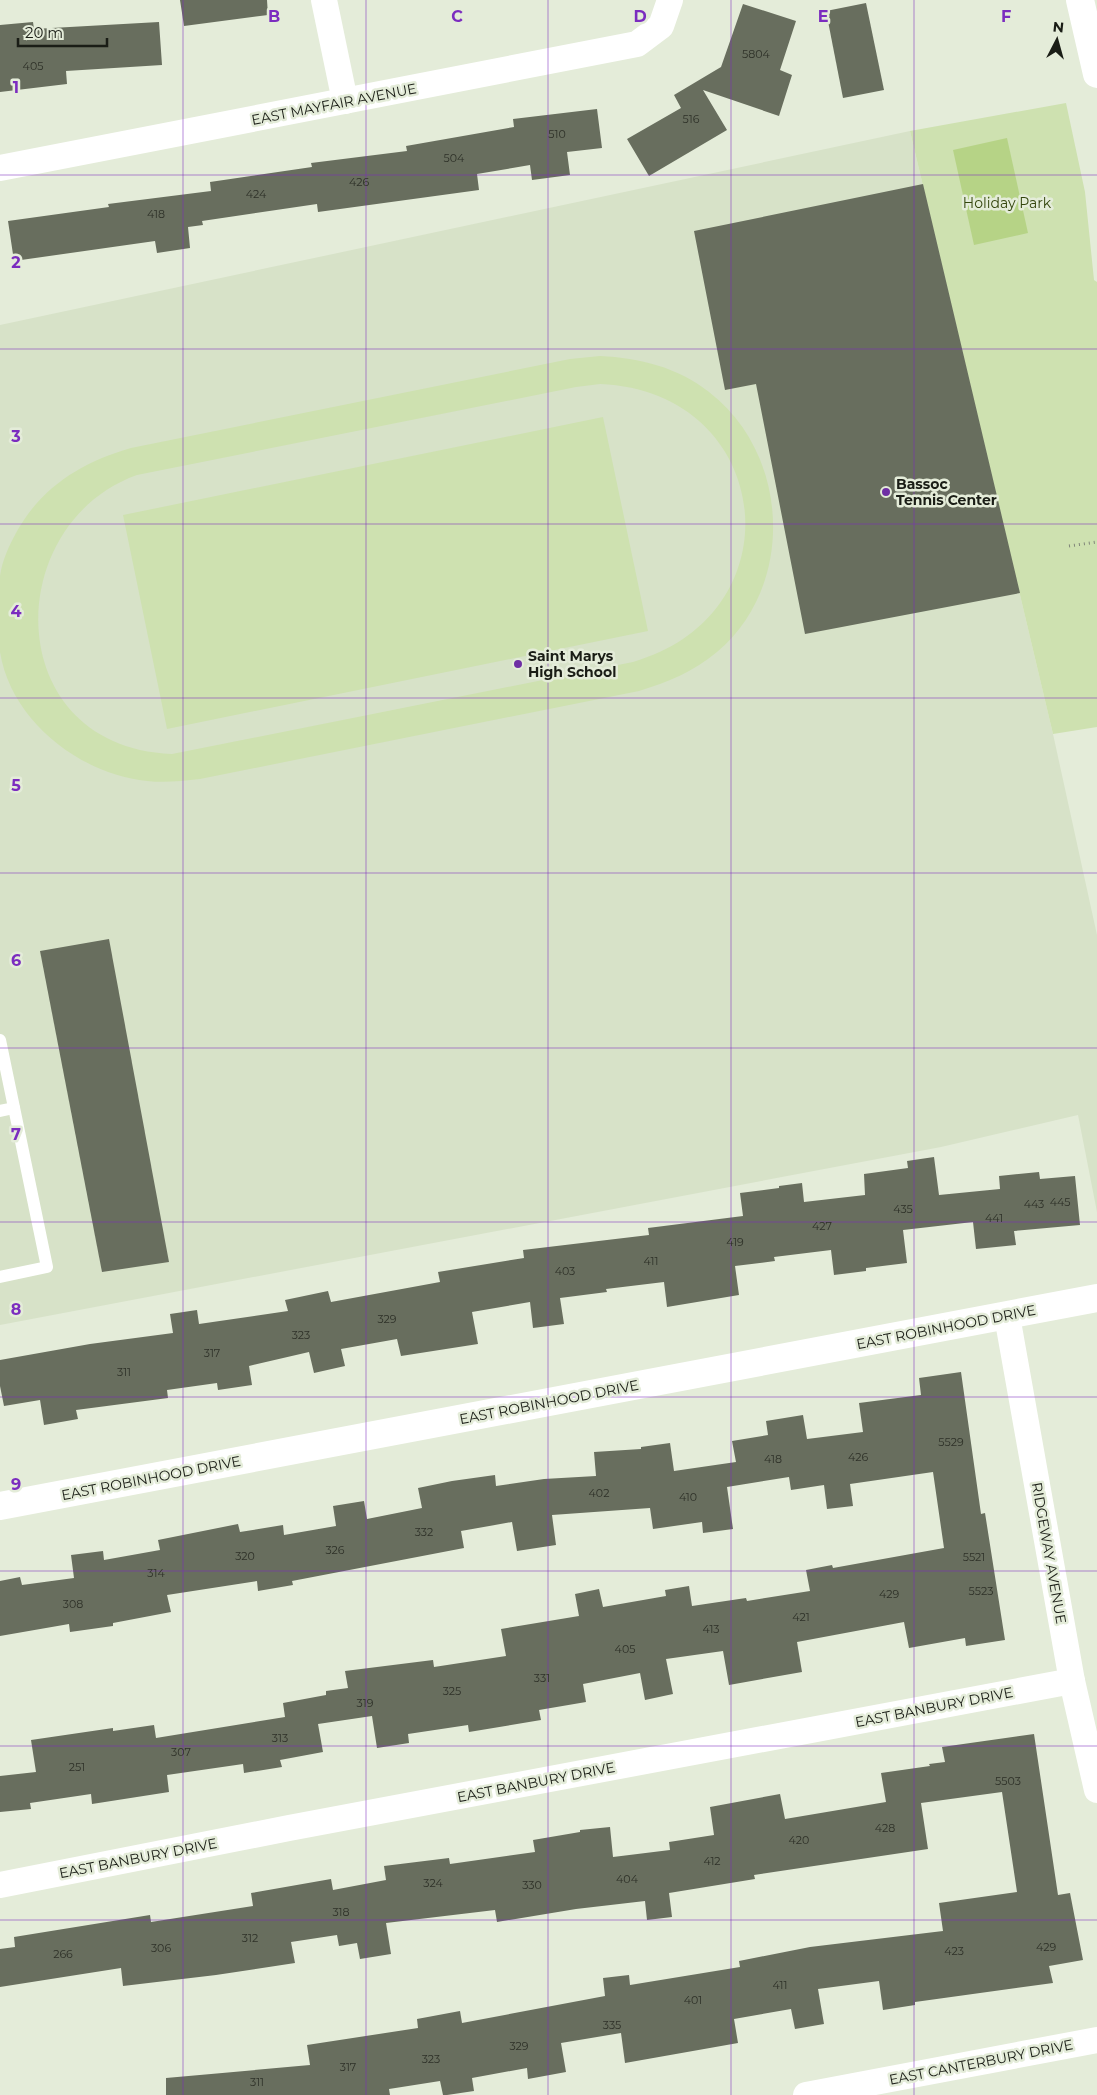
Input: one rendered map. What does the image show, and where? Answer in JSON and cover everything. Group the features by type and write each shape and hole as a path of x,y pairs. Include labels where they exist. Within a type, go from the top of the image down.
{"street":[{"path":"324,0 345,101"},
{"name":"EAST MAYFAIR AVENUE","path":"0,168 637,44 662,26 670,0"},
{"path":"1080,0 1097,74"},
{"name":"EAST ROBINHOOD DRIVE","path":"0,1506 1097,1298"},
{"name":"RIDGEWAY AVENUE","path":"1007,1316 1072,1681 1097,1790"},
{"name":"EAST BANBURY DRIVE","path":"0,1885 298,1826 1072,1681"},
{"name":"EAST CANTERBURY DRIVE","path":"806,2095 1097,2040"}],"lane":[{"path":"0,1040 47,1268 0,1277"},
{"path":"0,1111 14,1108"}],"path":[{"path":"1069,546 1097,542"}],"shaded area":[{"name":"Saint Marys High School","path":"910,131 1053,734 1097,935 1097,1212 1078,1115 941,1147 0,1325 0,325"},
{"path":"1007,138 1028,233 974,245 953,150"}],"green space":[{"name":"Holiday Park","path":"1066,103 1085,192 1094,280 1097,282 1097,727 1053,734 910,131"},
{"path":"600,356 629,359 658,365 684,376 709,392 736,418 756,449 768,484 773,520 771,557 760,592 743,624 717,652 699,665 670,680 639,691 200,779 160,782 122,776 97,768 74,755 52,740 18,700 7,677 0,652 0,576 2,565 16,533 38,502 64,479 80,469 131,448 570,359","holes":["600,384 658,396 702,424 731,462 744,508 742,555 723,599 687,637 633,662 172,754 115,742 75,714 49,676 39,630 43,583 60,538 92,501 137,475 576,387"]},
{"path":"603,417 648,631 167,729 123,515"}],"building":[{"path":"180,0 267,0 268,15 184,26"},
{"path":"866,3 884,90 843,98 826,11"},
{"path":"743,4 796,21 780,70 792,75 779,116 703,90 727,130 649,176 627,139 681,108 674,95 721,67"},
{"path":"33,22 34,29 159,22 162,65 66,71 67,84 0,92 0,25"},
{"path":"597,109 602,148 567,152 570,175 532,180 530,165 477,174 479,190 318,212 317,204 202,221 203,225 188,227 190,248 157,253 155,241 14,261 8,221 109,207 108,204 211,191 210,182 312,167 311,163 407,151 406,146 514,127 513,119"},
{"name":"Bassoc Tennis Center","path":"923,184 1020,593 805,634 756,384 725,390 694,231"},
{"path":"109,939 169,1262 102,1272 40,951"},
{"path":"934,1157 939,1195 1000,1189 999,1176 1039,1172 1040,1179 1075,1176 1080,1225 1014,1231 1016,1245 976,1249 973,1222 903,1230 907,1263 866,1268 866,1271 834,1275 831,1250 774,1257 775,1261 735,1266 739,1295 667,1307 664,1282 606,1289 607,1292 560,1298 564,1324 533,1328 530,1302 472,1312 478,1344 401,1356 397,1339 341,1349 345,1366 314,1373 309,1352 249,1366 252,1385 218,1390 217,1383 167,1390 168,1398 76,1410 78,1419 44,1425 40,1400 4,1406 0,1386 0,1360 90,1344 173,1333 170,1314 197,1310 199,1324 288,1311 285,1300 328,1291 331,1302 440,1282 438,1272 524,1258 523,1250 649,1235 648,1228 743,1216 740,1193 779,1188 779,1186 802,1183 804,1202 865,1195 864,1174 908,1168 907,1161"},
{"path":"961,1372 981,1514 985,1513 1005,1640 966,1646 965,1638 909,1648 904,1622 797,1642 802,1672 729,1685 723,1651 666,1659 673,1694 645,1700 640,1673 583,1684 586,1702 539,1710 541,1720 469,1732 468,1725 408,1734 409,1743 377,1748 372,1716 318,1724 323,1752 280,1760 282,1767 244,1773 243,1764 167,1775 169,1792 92,1804 91,1794 30,1803 31,1809 0,1812 0,1776 36,1772 31,1740 113,1728 113,1731 154,1725 156,1738 285,1717 283,1703 326,1695 326,1691 348,1688 345,1671 433,1660 434,1667 506,1656 501,1629 579,1616 575,1594 599,1589 603,1607 666,1596 665,1590 689,1586 692,1606 746,1598 747,1601 810,1591 806,1570 832,1565 833,1568 944,1548 933,1472 850,1484 853,1506 827,1509 824,1485 791,1490 789,1477 727,1487 733,1529 703,1533 702,1522 653,1529 650,1508 552,1515 556,1545 517,1551 512,1522 461,1531 464,1548 292,1581 293,1585 258,1591 257,1581 167,1595 171,1612 113,1623 113,1626 70,1632 69,1624 0,1636 0,1581 20,1577 22,1585 74,1578 71,1555 103,1551 104,1560 160,1550 158,1540 238,1524 240,1532 283,1525 284,1535 336,1526 333,1506 364,1501 367,1519 422,1508 418,1488 452,1481 495,1475 496,1486 544,1479 596,1476 594,1452 641,1449 641,1447 670,1443 674,1471 736,1462 732,1441 768,1435 766,1421 803,1415 807,1439 863,1432 859,1403 921,1395 919,1378"},
{"path":"1034,1734 1058,1895 1070,1893 1083,1960 1049,1966 1053,1983 915,2002 915,2005 883,2010 879,1981 818,1989 824,2024 795,2029 791,2009 734,2019 738,2043 625,2063 621,2033 561,2043 566,2072 528,2079 527,2068 472,2078 474,2091 447,2095 443,2095 440,2081 389,2089 390,2095 166,2095 166,2078 310,2065 307,2045 418,2028 417,2019 460,2011 462,2023 605,1996 603,1978 629,1975 630,1985 740,1967 739,1961 810,1947 943,1931 939,1903 1017,1892 1002,1792 921,1803 928,1849 754,1875 755,1879 669,1893 672,1917 647,1920 645,1901 576,1909 497,1922 495,1910 386,1923 391,1954 360,1959 357,1943 339,1946 337,1935 291,1942 295,1963 123,1986 121,1968 0,1987 0,1949 15,1947 14,1937 150,1915 151,1922 253,1906 251,1893 331,1879 333,1890 386,1880 384,1866 449,1858 450,1864 535,1852 533,1840 580,1832 580,1830 610,1827 613,1857 670,1850 669,1842 714,1835 710,1807 780,1794 785,1819 886,1802 881,1773 945,1762 942,1747"}],"place":[{"name":"Bassoc Tennis Center","path":"886,492"},
{"name":"Saint Marys High School","path":"518,664"}]}
